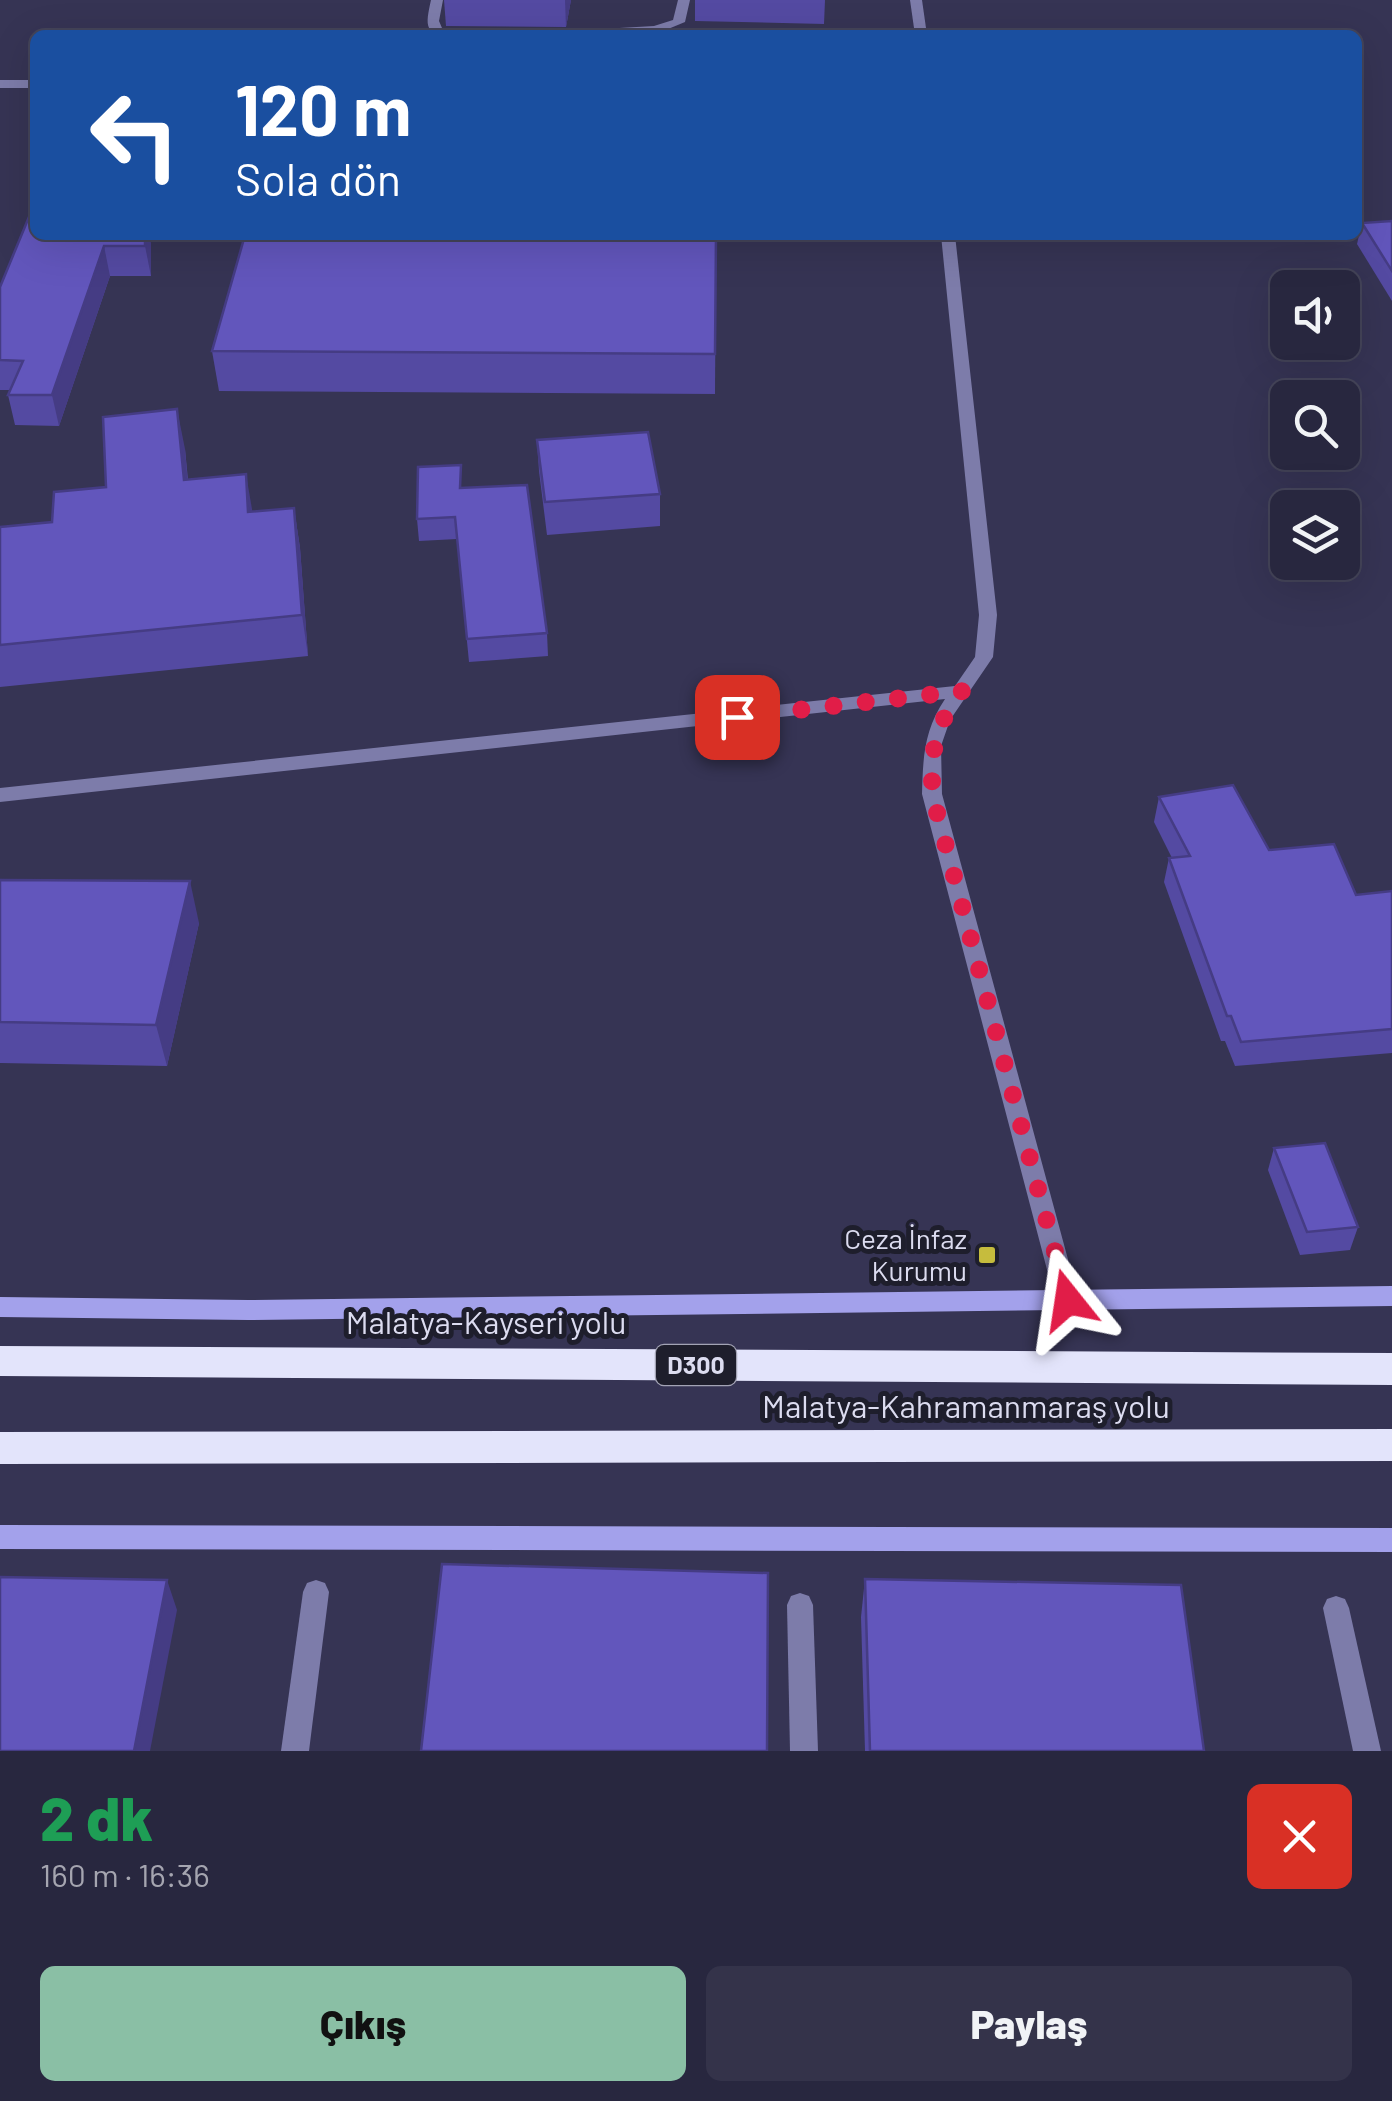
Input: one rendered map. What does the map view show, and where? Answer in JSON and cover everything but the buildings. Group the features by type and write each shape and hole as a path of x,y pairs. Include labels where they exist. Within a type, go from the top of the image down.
{"highway":[{"name":"Malatya-Kayseri yolu","path":"0,1361 1392,1369"},
{"name":"Malatya-Kahramanmaraş yolu","path":"0,1448 1392,1445"}],"street":[{"path":"436,30 433,21 437,0"},
{"path":"656,30 679,22 684,0"},
{"path":"916,0 920,30"},
{"path":"0,84 30,84"},
{"path":"949,240 988,615 984,657 941,719 932,746 932,794 1068,1300"},
{"path":"0,795 962,691"},
{"path":"0,1306 248,1310 1392,1296"},
{"path":"0,1537 1392,1540"},
{"path":"294,1751 316,1592"},
{"path":"800,1605 804,1751"},
{"path":"1336,1608 1367,1751"}],"place":[{"name":"Ceza İnfaz Kurumu","path":"987,1255"}],"route":[{"path":"737,717 962,691 941,719 932,746 932,794 1068,1300"}]}
